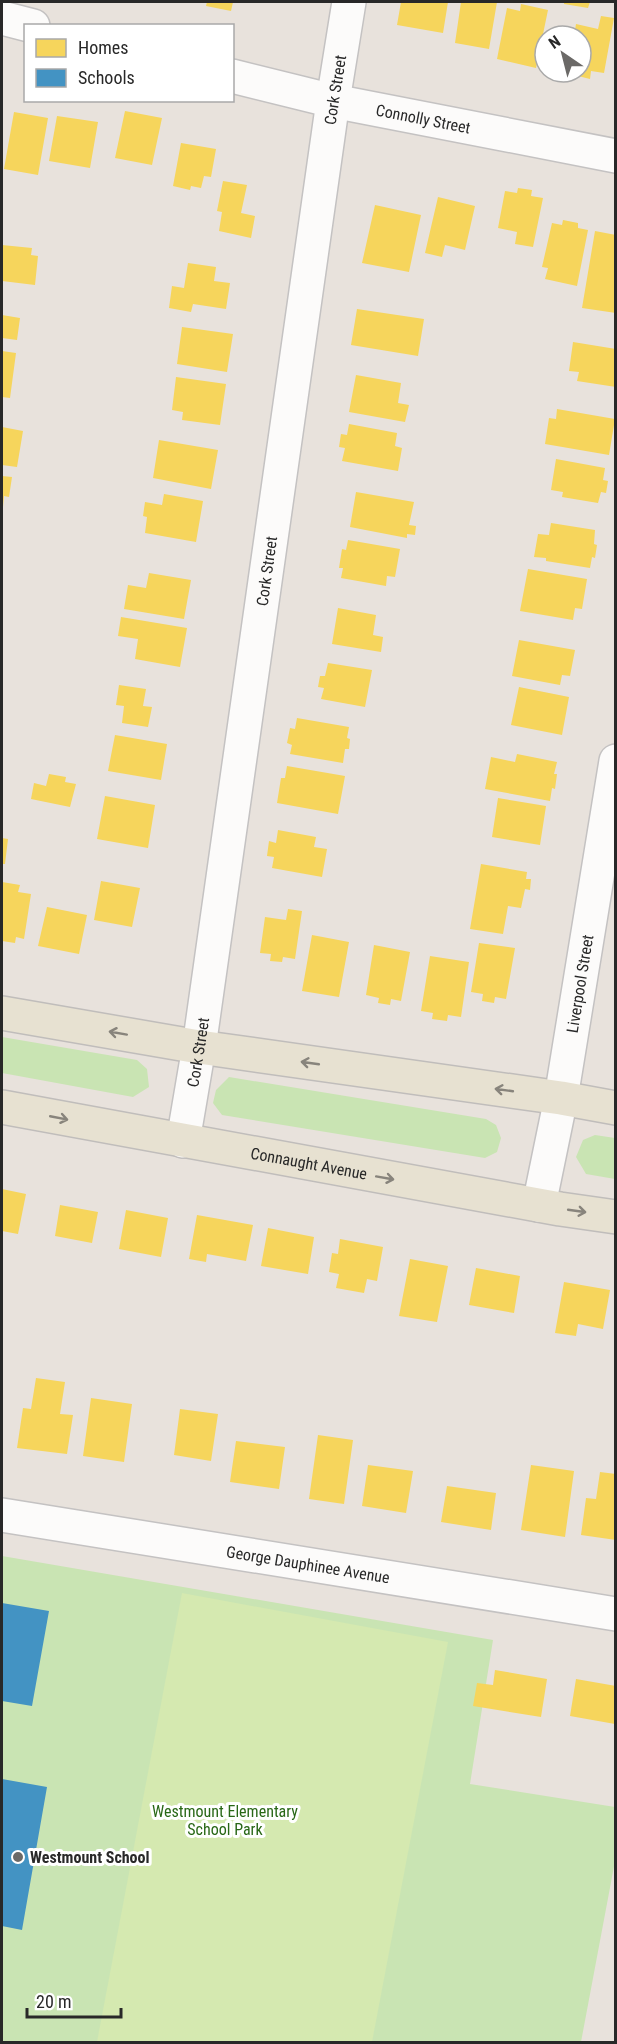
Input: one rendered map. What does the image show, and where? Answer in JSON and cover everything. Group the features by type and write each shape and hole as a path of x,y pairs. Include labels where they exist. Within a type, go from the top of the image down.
{"main road":[{"path":"2,1013 199,1047 561,1098 615,1108"},
{"name":"Connaught Avenue","path":"2,1107 183,1142 538,1205 615,1216"}],"street":[{"name":"Cork Street","path":"183,1142 199,1047 333,101 350,2"},
{"path":"2,18 25,24"},
{"name":"Connolly Street","path":"234,76 333,101 615,156"},
{"name":"Liverpool Street","path":"538,1205 561,1098 615,761"},
{"name":"George Dauphinee Avenue","path":"2,1515 615,1614"}],"green space":[{"path":"2,1037 137,1060 147,1069 149,1087 133,1097 2,1073"},
{"path":"229,1077 486,1119 496,1125 501,1138 497,1152 485,1158 222,1115 213,1103 216,1090"},
{"path":"595,1135 615,1138 615,1179 586,1174 576,1157 583,1140"},
{"name":"Westmount Elementary School Park","path":"2,1556 493,1640 470,1784 615,1807 615,1861 581,2042 2,2042"},
{"path":"182,1593 448,1642 372,2042 97,2042"}],"building: Homes":[{"path":"207,2 233,2 231,11 206,6"},
{"path":"401,2 448,2 443,33 397,25"},
{"path":"461,2 497,2 489,49 455,43"},
{"path":"564,2 590,2 588,8 564,4"},
{"path":"521,4 548,10 545,24 533,24 533,67 497,59 507,8 520,11"},
{"path":"601,16 614,18 604,73 593,71 593,28 598,29"},
{"path":"125,111 162,118 152,165 115,158"},
{"path":"14,112 48,118 38,175 4,169"},
{"path":"57,116 98,122 90,168 49,161"},
{"path":"181,143 216,149 211,177 204,176 201,188 191,186 190,190 173,186"},
{"path":"223,181 247,185 241,213 255,216 251,238 219,231 222,212 217,211"},
{"path":"518,188 532,190 531,196 543,198 533,247 515,244 517,232 498,228 505,191 517,193"},
{"path":"438,197 475,206 465,250 445,245 442,257 425,253"},
{"path":"375,205 421,215 409,272 362,263"},
{"path":"563,220 578,223 578,228 588,230 577,286 545,279 548,268 542,267 552,223 562,225"},
{"path":"595,231 616,235 616,313 582,308"},
{"path":"2,245 32,248 31,255 38,256 35,285 2,281"},
{"path":"188,263 216,267 214,281 230,283 226,309 193,304 191,312 169,308 172,286 184,288"},
{"path":"357,309 424,319 418,356 351,345"},
{"path":"2,315 20,318 17,340 2,338"},
{"path":"182,327 233,334 227,372 177,364"},
{"path":"573,342 616,349 616,387 577,381 579,372 569,371"},
{"path":"2,351 16,353 10,398 2,397"},
{"path":"356,375 401,383 398,403 409,405 405,422 349,412"},
{"path":"176,377 226,384 220,425 182,420 183,412 172,410"},
{"path":"557,409 615,419 609,455 545,444 549,418 556,419"},
{"path":"349,424 397,433 395,446 402,448 398,471 342,461 345,448 339,447 341,434 347,435"},
{"path":"2,427 23,431 17,467 2,465"},
{"path":"159,440 218,450 211,489 153,478"},
{"path":"556,459 605,468 603,480 608,481 606,493 601,492 598,503 562,497 563,492 551,490"},
{"path":"2,476 12,477 9,497 4,496 3,507"},
{"path":"356,492 414,502 409,525 416,526 415,535 407,534 407,538 350,527"},
{"path":"164,494 203,501 196,542 145,533 147,517 143,516 145,502 162,505"},
{"path":"551,523 595,530 594,544 597,545 595,558 592,557 590,568 534,557 538,534 549,535"},
{"path":"348,540 400,549 395,577 387,576 386,586 341,578 343,568 339,568 342,549 346,550"},
{"path":"528,569 587,579 582,609 575,608 573,620 520,611"},
{"path":"149,573 191,580 184,619 124,609 128,585 146,588"},
{"path":"338,608 376,615 373,635 383,637 381,652 332,644"},
{"path":"121,617 187,628 180,667 135,659 138,639 118,636"},
{"path":"519,640 575,650 570,676 562,675 560,685 512,676"},
{"path":"328,663 372,670 365,707 321,699 324,688 318,687 320,676 325,676"},
{"path":"119,685 146,689 143,706 152,707 148,727 122,723 124,706 116,705"},
{"path":"519,687 569,697 562,735 511,725"},
{"path":"297,718 349,727 347,738 350,739 349,749 345,749 343,763 290,754 292,745 287,743 290,728 295,729"},
{"path":"115,735 167,744 161,780 108,771"},
{"path":"517,754 557,762 554,774 557,774 555,789 552,788 550,801 485,789 491,757 515,762"},
{"path":"287,766 345,776 338,814 277,803 281,778 285,778"},
{"path":"49,774 66,777 65,782 76,784 70,807 31,799 34,783 46,786"},
{"path":"105,796 155,805 148,848 97,839"},
{"path":"498,798 546,806 540,845 492,837"},
{"path":"278,830 316,837 314,847 327,849 322,877 272,868 274,857 267,856 269,841 276,843"},
{"path":"2,838 8,839 5,864 2,864"},
{"path":"481,864 527,872 526,879 531,879 530,890 525,889 521,908 508,906 503,934 470,929"},
{"path":"101,881 140,888 132,927 94,920"},
{"path":"2,882 20,885 18,892 31,894 24,939 16,937 15,943 2,941"},
{"path":"47,907 87,915 79,954 38,946"},
{"path":"288,909 302,911 295,959 283,957 282,962 270,961 271,954 260,953 265,917 286,920"},
{"path":"312,935 349,942 339,997 302,991"},
{"path":"479,943 515,948 506,999 495,997 494,1003 482,1001 483,994 471,992"},
{"path":"374,945 410,952 401,1001 391,999 390,1005 378,1003 379,998 366,995"},
{"path":"430,956 469,962 461,1017 448,1015 447,1021 432,1019 433,1013 421,1011"},
{"path":"2,1189 26,1194 18,1234 2,1231"},
{"path":"60,1205 98,1212 92,1243 55,1236"},
{"path":"126,1210 168,1218 161,1257 119,1249"},
{"path":"197,1215 253,1225 246,1261 207,1254 206,1262 189,1259"},
{"path":"268,1228 314,1237 308,1274 261,1266"},
{"path":"340,1239 383,1247 377,1281 367,1279 364,1293 336,1288 339,1274 329,1272 332,1253 338,1254"},
{"path":"410,1259 448,1266 437,1322 399,1316"},
{"path":"476,1268 520,1276 514,1313 469,1305"},
{"path":"564,1282 610,1290 603,1329 578,1324 576,1336 555,1333"},
{"path":"36,1378 65,1382 60,1414 73,1415 67,1454 17,1448 23,1408 31,1409"},
{"path":"91,1398 132,1404 124,1462 83,1456"},
{"path":"180,1409 218,1414 211,1461 174,1455"},
{"path":"318,1435 353,1440 344,1504 309,1499"},
{"path":"236,1441 285,1447 279,1489 230,1482"},
{"path":"368,1465 413,1471 406,1513 362,1506"},
{"path":"531,1465 574,1471 565,1537 521,1530"},
{"path":"600,1472 616,1474 616,1540 581,1535 586,1498 596,1499"},
{"path":"447,1486 496,1493 491,1530 441,1522"},
{"path":"495,1670 547,1679 541,1717 473,1706 477,1683 493,1685"},
{"path":"576,1679 616,1686 615,1724 570,1716"}],"building: Schools":[{"path":"2,1603 49,1611 32,1706 2,1701"},
{"name":"Westmount School","path":"2,1779 47,1787 22,1930 2,1926"}],"place":[{"name":"Westmount School","path":"18,1857"}]}
